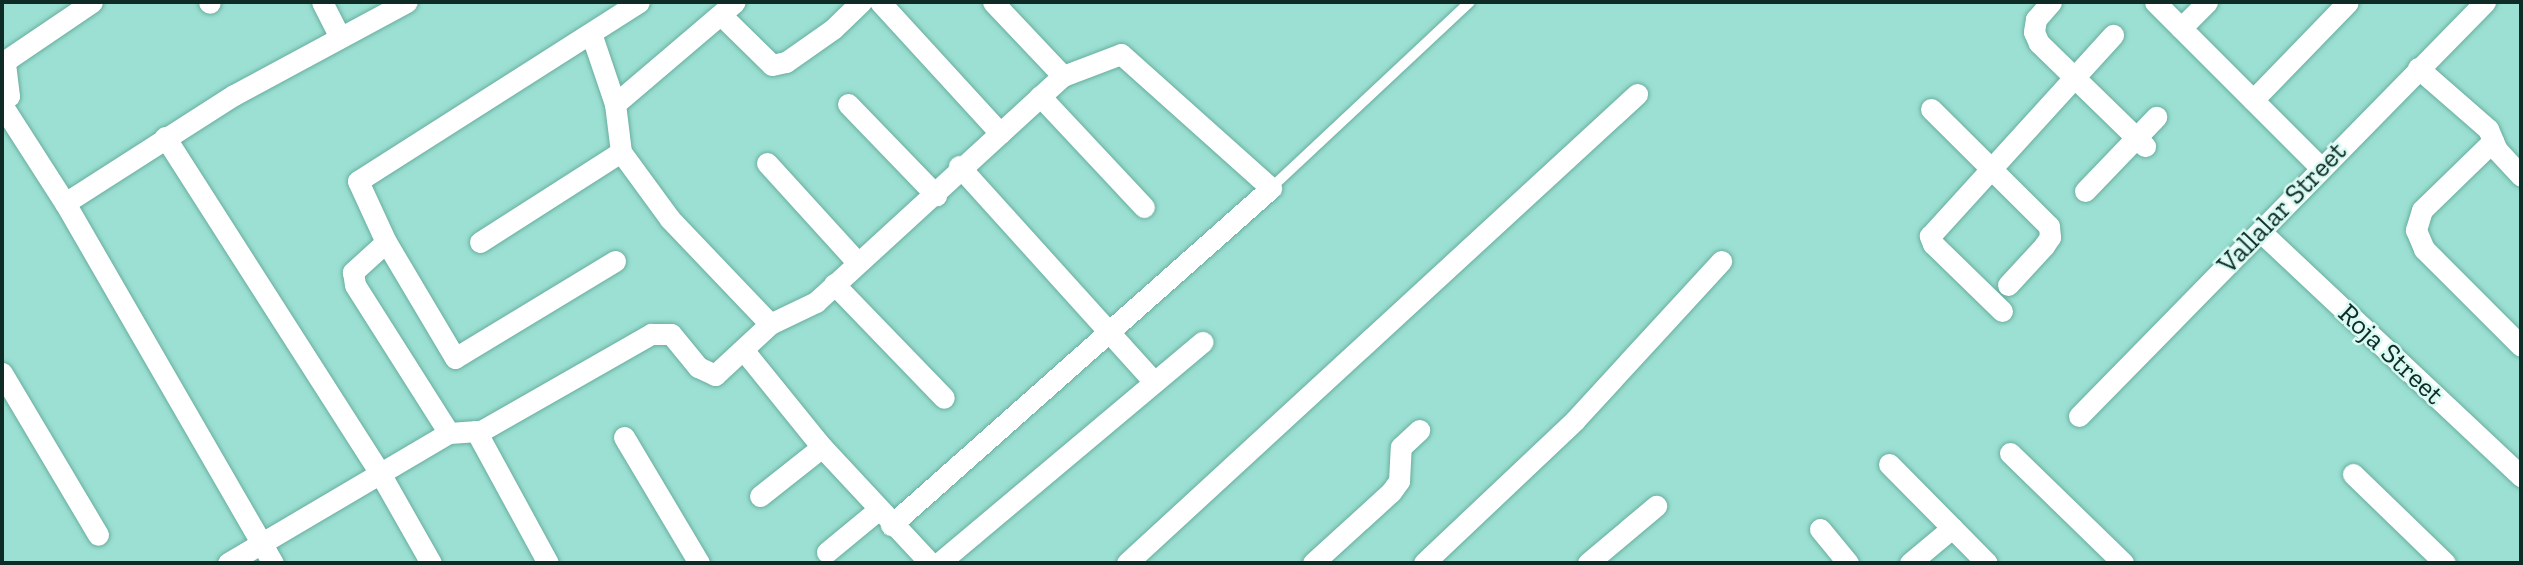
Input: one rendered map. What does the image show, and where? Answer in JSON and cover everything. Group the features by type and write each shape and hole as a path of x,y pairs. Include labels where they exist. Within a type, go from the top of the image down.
{"street":[{"path":"93,2 5,61 9,96 2,103 65,203 273,563"},
{"path":"322,2 340,37"},
{"path":"65,203 165,137 407,2"},
{"path":"615,261 456,358 386,242 358,181 592,36 639,2"},
{"path":"615,104 728,8 772,65 786,62 833,29 861,2"},
{"path":"880,2 1000,133"},
{"path":"993,2 1063,76"},
{"path":"2051,2 2036,19 2034,32 2039,43 2141,142"},
{"path":"2155,2 2320,167"},
{"path":"2181,28 2207,2"},
{"path":"2253,100 2348,2"},
{"name":"Vallalar Street","path":"2079,416 2261,232 2320,167 2485,2"},
{"path":"2002,312 1933,244 1930,236 2113,35"},
{"path":"592,36 615,104 621,152 670,219 770,324"},
{"path":"228,563 449,433 476,431 662,331 671,334 698,366 715,375 745,352 770,324 816,302 936,195 959,166 1063,76 1121,54 1271,188 1109,334 885,517 827,552"},
{"path":"2418,68 2488,129 2493,141 2521,176"},
{"path":"1127,563 1637,94"},
{"path":"1040,96 1144,207"},
{"path":"848,104 936,195"},
{"path":"1931,109 2049,226 2050,237 2008,285"},
{"path":"2085,191 2141,142 2155,117"},
{"path":"165,137 381,475 431,563"},
{"path":"2493,141 2422,211 2416,230 2424,249 2521,346"},
{"path":"480,242 621,152"},
{"path":"767,163 858,262"},
{"path":"959,166 1153,381"},
{"name":"Roja Street","path":"2261,232 2521,476"},
{"path":"386,242 353,272 355,285 449,433"},
{"path":"1424,563 1575,420 1721,261"},
{"path":"834,284 944,398"},
{"path":"939,563 1202,342"},
{"path":"745,352 822,447 930,563"},
{"path":"2,373 98,535"},
{"path":"1313,563 1391,492 1399,481 1401,447 1419,430"},
{"path":"476,431 548,563"},
{"path":"624,437 698,563"},
{"path":"760,496 822,447"},
{"path":"2010,453 2123,563"},
{"path":"1889,464 1987,563"},
{"path":"2353,474 2445,563"},
{"path":"1588,563 1656,506"},
{"path":"1820,528 1849,563"},
{"path":"1910,563 1952,528"}],"lane":[{"path":"1271,188 1469,2"}]}
